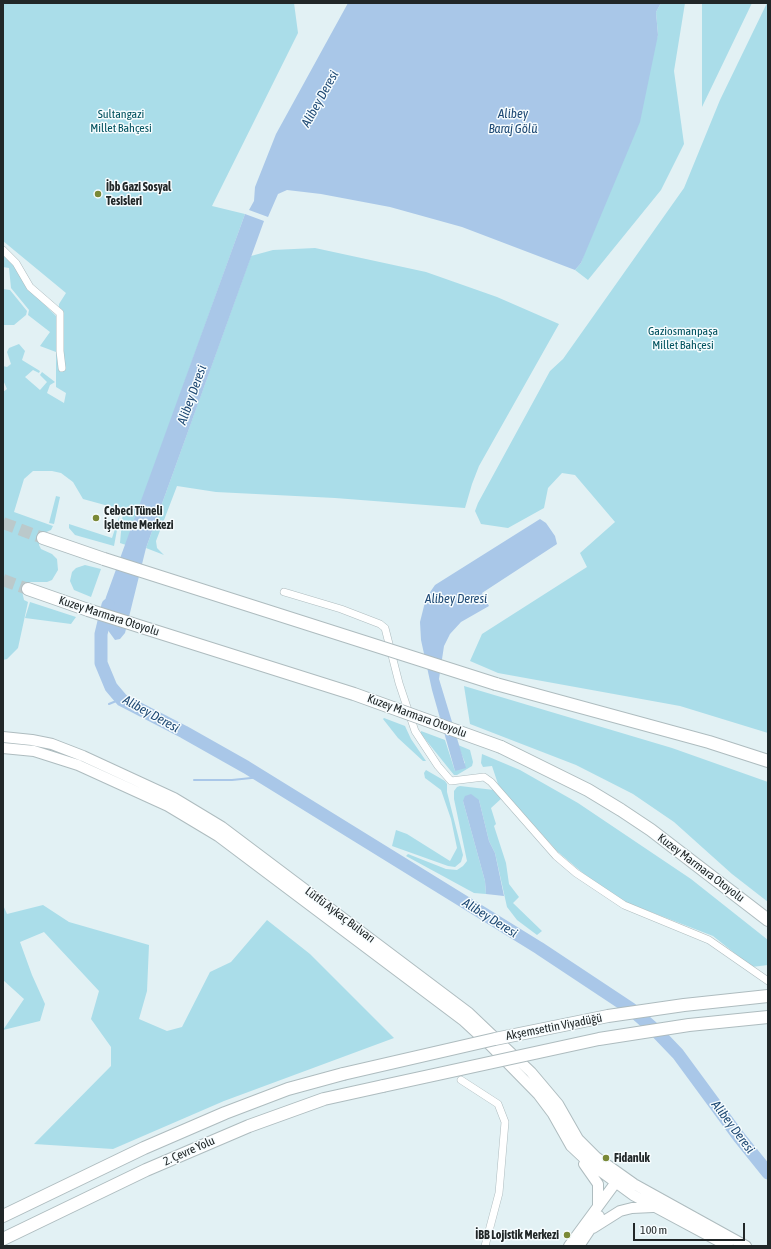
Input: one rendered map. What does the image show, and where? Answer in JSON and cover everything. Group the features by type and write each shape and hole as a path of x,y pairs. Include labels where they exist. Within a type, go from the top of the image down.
{"highway":[{"path":"43,538 104,559 496,684 709,742 768,761"},
{"name":"Kuzey Marmara Otoyolu","path":"28,589 88,610 354,694 501,747 588,790 627,814 677,849 768,920"},
{"name":"Akşemsettin Viyadüğü","path":"343,1074 495,1039 601,1017 684,1005 768,996"},
{"name":"Akşemsettin Viyadüğü","path":"383,1086 599,1039 689,1025 768,1017"},
{"name":"2. Çevre Yolu","path":"3,1216 144,1148 225,1113 288,1089 343,1074"},
{"name":"2. Çevre Yolu","path":"3,1239 146,1170 248,1126 324,1099 383,1086"}],"main road":[{"name":"Lütfü Aykaç Bulvarı","path":"3,737 46,743 83,756 174,798 222,827 469,1013 516,1057 554,1098 578,1139 621,1181"},
{"name":"Lütfü Aykaç Bulvarı","path":"3,748 34,751 78,765 168,806 218,836 464,1021 538,1094 553,1114 571,1146 579,1155 621,1181"},
{"path":"579,1155 598,1184 598,1207"},
{"path":"621,1181 658,1207 728,1246"},
{"path":"569,1246 598,1207 621,1181"},
{"path":"579,1246 621,1181"},
{"path":"621,1181 746,1246"},
{"path":"589,1232 620,1211 638,1207 658,1207"}],"street":[{"path":"3,250 16,263 30,287 60,313 60,351 62,368"},
{"path":"284,592 341,609 380,624 385,628 399,684 415,731 438,766 451,780 484,777 491,782 556,856 576,873 624,905 709,940 768,981"},
{"path":"461,1080 498,1104 505,1122 499,1193 485,1246"}],"green space":[{"name":"Sultangazi Millet Bahçesi","path":"3,3 294,3 298,33 212,206 245,214 126,545 120,543 123,510 83,499 73,482 61,473 52,471 33,471 24,479 14,512 53,526 51,530 44,533 40,539 39,545 41,549 52,554 57,559 58,570 52,580 47,582 30,582 22,591 24,600 28,602 18,648 7,659 3,660 3,392 7,389 3,380 3,366 7,367 11,364 7,352 9,348 19,344 25,351 22,360 40,371 39,373 33,370 25,377 40,390 47,382 40,375 42,372 55,382 50,385 47,393 64,403 66,393 56,387 56,352 40,346 50,332 28,315 29,310 11,288 9,268 3,267 3,254 15,264 40,300 58,318 59,304 66,293 3,241"},
{"path":"661,3 685,3 674,71 684,144 661,190 588,280 575,270 581,263 658,35 656,12"},
{"path":"702,3 752,3 702,107"},
{"name":"Gaziosmanpaşa Millet Bahçesi","path":"767,3 768,733 680,706 498,673 470,661 482,634 587,567 580,553 615,522 575,475 562,473 548,488 544,508 508,528 481,524 475,511 550,371 563,359 684,188 720,100"},
{"path":"315,248 426,272 497,297 559,324 479,466 465,508 335,498 216,492 177,486 156,541 157,548 164,555 146,548 251,256 273,250"},
{"path":"3,289 10,290 27,311 26,315 14,325 3,325"},
{"path":"56,496 60,497 54,524 49,523"},
{"path":"120,514 114,546 75,535 69,528 69,524 112,538"},
{"path":"85,565 101,569 91,597 74,590 70,581 72,572 76,568"},
{"path":"30,602 76,617 71,624 25,618"},
{"path":"464,686 672,748 768,782 768,902 732,874 674,822 633,794 576,765 470,724"},
{"path":"384,718 405,726 411,739 426,761 423,761 398,738 383,719"},
{"path":"421,731 445,740 455,771 465,763 458,745 470,750 473,762 472,766 457,775 454,775 421,734"},
{"path":"482,754 520,770 578,803 691,879 768,940 768,965 752,967 713,936 625,902 591,880 558,852 499,787 492,766 483,767 481,763"},
{"path":"426,770 445,781 447,784 447,792 463,855 461,862 455,867 448,866 392,846 396,830 407,834 450,861 457,848 451,819 441,790 425,778 424,773"},
{"path":"460,786 494,790 502,798 491,808 496,824 494,826 506,863 509,884 519,897 513,903 542,931 537,935 517,920 507,907 495,853 489,841 479,800 463,801 485,881 486,894 474,893 406,856 408,854 446,869 457,870 467,861 454,799 454,791"},
{"path":"3,905 7,914 43,905 69,922 149,945 147,991 139,1019 167,1031 182,1027 210,972 231,962 267,920 310,954 394,1038 224,1101 113,1149 34,1144 111,1066 111,1047 91,1019 99,991 44,932 20,942 32,975 45,1004 40,1021 3,1030 24,999 3,980"}],"water":[{"name":"Alibey Baraj Gölü","path":"348,3 661,3 656,12 658,35 640,122 581,263 575,270 462,227 390,207 321,194 287,190 278,194 268,217 249,210 254,201 255,187 276,134"},
{"path":"245,214 264,221 146,548 125,633 120,639 115,640 107,629 104,604 106,597"},
{"name":"Alibey Deresi","path":"540,519 546,523 555,536 557,544 482,593 489,606 461,622 450,634 444,646 439,679 466,768 455,771 432,690 421,640 420,622 426,598 435,585"},
{"name":"Alibey Deresi","path":"471,794 479,800 489,841 495,853 504,896 486,894 485,881 463,801 465,796"}],"waterway":[{"name":"Alibey Deresi","path":"108,605 101,634 101,663 111,687 122,700 184,732 246,767 539,948 631,1009 655,1030 678,1054 739,1137 768,1173"},
{"path":"109,704 121,699"},
{"path":"194,780 232,780 261,777"}],"tunnel":[{"path":"3,523 43,538"},
{"path":"3,580 28,589"}],"place":[{"name":"İbb Gazi Sosyal Tesisleri","path":"98,194"},
{"name":"Cebeci Tüneli İşletme Merkezi","path":"96,518"},
{"name":"Fidanlık","path":"606,1158"},
{"name":"İBB Lojistik Merkezi","path":"567,1235"}]}
